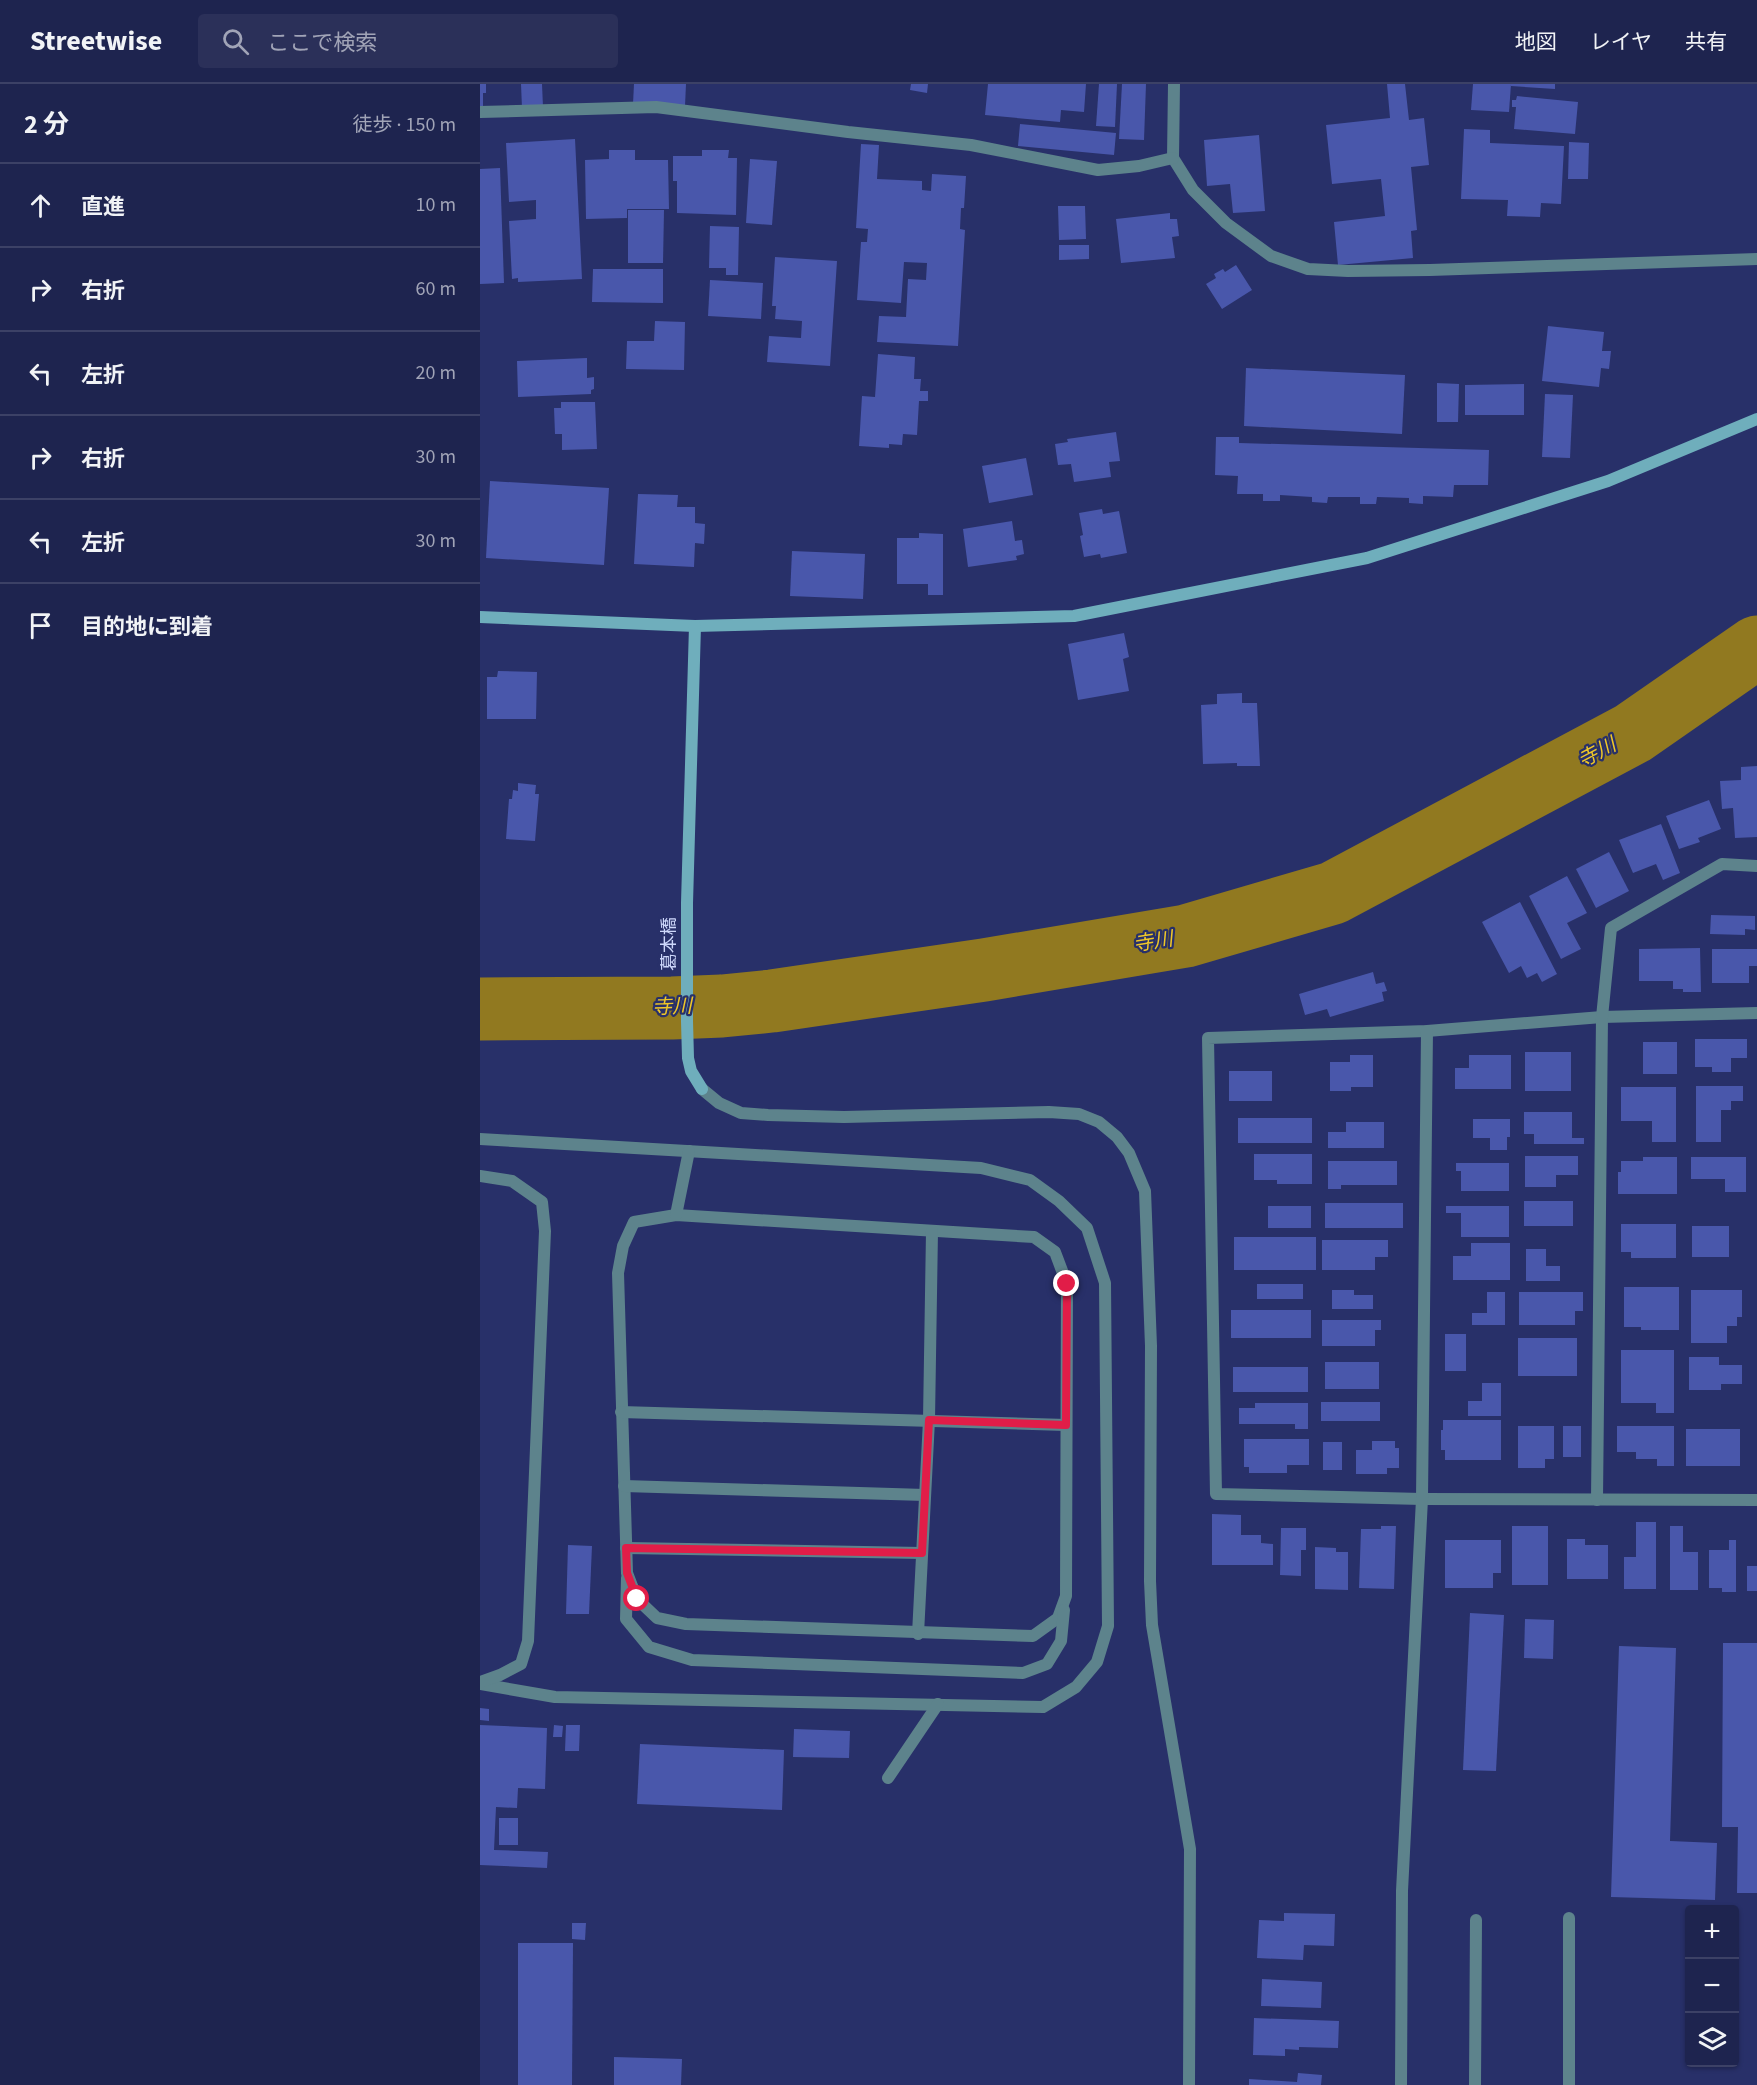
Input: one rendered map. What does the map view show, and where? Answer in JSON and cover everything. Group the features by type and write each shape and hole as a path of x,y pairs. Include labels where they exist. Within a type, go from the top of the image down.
{"street":[{"path":"1174,84 1173,158 1193,190 1226,224 1271,256 1308,269 1430,270 1757,259"},
{"path":"480,112 656,107 848,132 971,145 1098,170 1139,166 1173,158"},
{"path":"480,617 695,626 1074,616 1367,558 1608,481 1757,419"},
{"name":"葛本橋","path":"695,626 687,903 688,1058 702,1089 719,1103 741,1113 768,1115 844,1117 1049,1112 1079,1114 1099,1122 1117,1137 1129,1153 1145,1191 1149,1267 1152,1625 1190,1849 1189,2085"},
{"path":"1597,1500 1602,1017 1611,928 1722,864 1757,866"},
{"path":"1757,1013 1602,1017 1427,1031 1208,1038 1216,1494 1422,1499 1757,1500"},
{"path":"1401,2085 1402,1891 1422,1499 1427,1031"},
{"path":"480,1139 981,1168 1030,1180 1059,1201 1087,1228 1105,1283 1108,1626 1097,1662 1076,1687 1043,1707 555,1696 480,1683"},
{"path":"676,1215 689,1151"},
{"path":"480,1176 512,1181 542,1202 545,1231 528,1641 521,1664 480,1683"},
{"path":"676,1215 1034,1237 1055,1252 1067,1284 1066,1596 1061,1641 1047,1664 1023,1673 692,1660 649,1647 626,1619 627,1573 618,1273 623,1246 634,1222 676,1215"},
{"path":"918,1634 929,1420 932,1231"},
{"path":"621,1412 1066,1425"},
{"path":"624,1486 925,1495"},
{"path":"626,1548 922,1553"},
{"path":"627,1573 637,1599 657,1618 686,1623 918,1634 1033,1636 1058,1618 1066,1596"},
{"path":"888,1778 938,1704"},
{"path":"1569,1918 1569,2085"},
{"path":"1475,2085 1476,1920"}],"building":[{"path":"480,84 486,84 486,93 483,93 483,112 480,112"},
{"path":"521,84 542,84 543,107 522,108"},
{"path":"634,84 686,84 685,106 633,104"},
{"path":"911,84 928,84 927,93 910,90"},
{"path":"988,84 1086,84 1084,112 1061,110 1060,122 985,115"},
{"path":"1099,84 1117,84 1115,127 1096,126"},
{"path":"1122,84 1146,84 1144,140 1119,139"},
{"path":"1387,84 1405,84 1409,120 1424,118 1429,165 1411,167 1417,230 1411,231 1413,258 1338,265 1334,222 1385,216 1381,179 1332,184 1326,125 1390,118"},
{"path":"1473,84 1511,84 1509,112 1471,110"},
{"path":"1511,84 1555,84 1555,89 1511,86"},
{"path":"1517,96 1578,102 1575,134 1514,129 1516,107 1512,107 1512,100 1516,100"},
{"path":"1020,124 1116,133 1114,155 1018,146"},
{"path":"1464,129 1490,130 1490,143 1564,146 1561,204 1541,203 1540,217 1507,216 1508,200 1461,199"},
{"path":"1259,135 1265,211 1233,213 1230,184 1207,186 1204,140"},
{"path":"575,139 582,279 518,282 518,278 512,279 509,221 536,219 536,200 509,202 506,143"},
{"path":"1569,142 1589,143 1588,179 1568,179"},
{"path":"861,144 879,145 877,179 922,181 922,190 931,191 932,174 966,176 960,229 965,230 958,346 877,342 879,316 906,317 908,279 926,280 927,263 904,262 901,303 857,300 861,242 867,242 868,229 856,228"},
{"path":"609,150 635,150 635,160 668,160 669,209 627,209 627,218 586,219 585,160 609,159"},
{"path":"702,150 729,150 728,158 737,158 736,215 677,213 677,181 673,181 673,156 702,156"},
{"path":"750,159 777,161 772,225 746,223"},
{"path":"500,168 504,283 480,284 480,169"},
{"path":"1058,206 1085,206 1086,239 1059,240"},
{"path":"628,210 664,210 663,263 628,263"},
{"path":"1170,213 1170,219 1177,219 1179,236 1172,237 1175,258 1121,263 1116,219"},
{"path":"710,226 739,227 738,275 726,275 726,268 709,268"},
{"path":"1059,245 1089,245 1089,259 1059,260"},
{"path":"775,257 837,261 830,366 767,362 769,336 801,338 802,321 775,319 776,306 772,306"},
{"path":"1236,265 1252,290 1222,309 1206,284 1216,278 1214,274 1223,269 1225,272"},
{"path":"593,269 663,269 663,303 592,302"},
{"path":"710,280 763,283 761,319 708,316"},
{"path":"655,321 685,322 684,370 626,369 627,341 654,341"},
{"path":"1548,326 1604,332 1602,351 1611,351 1609,369 1601,368 1599,387 1542,381"},
{"path":"878,354 915,357 914,379 921,379 920,391 928,391 928,401 919,401 917,435 903,434 902,445 889,444 889,448 859,446 862,396 875,397"},
{"path":"587,358 587,378 594,377 594,389 591,390 591,394 518,397 517,361"},
{"path":"1246,368 1405,375 1402,434 1244,426"},
{"path":"1437,383 1459,384 1458,422 1437,422"},
{"path":"1524,384 1524,415 1465,415 1465,385"},
{"path":"1545,394 1573,395 1570,458 1542,457"},
{"path":"561,402 595,402 597,449 562,450 562,434 555,434 554,408 561,408"},
{"path":"1116,432 1120,461 1109,462 1111,477 1074,482 1071,464 1058,465 1055,444 1068,442 1067,439"},
{"path":"1216,437 1239,437 1239,443 1489,450 1488,485 1454,485 1453,497 1423,496 1423,504 1409,503 1409,498 1377,497 1376,504 1360,504 1360,497 1328,497 1327,503 1312,502 1312,497 1280,495 1280,501 1263,501 1263,494 1237,494 1238,476 1215,475"},
{"path":"1026,458 1033,495 989,503 982,466"},
{"path":"490,481 609,488 604,565 486,558"},
{"path":"638,494 678,495 677,507 695,507 695,523 705,524 704,544 695,543 694,567 634,564"},
{"path":"1102,509 1103,514 1119,511 1127,553 1101,558 1100,554 1084,557 1079,513"},
{"path":"1012,521 1015,541 1022,540 1024,554 1016,556 1017,560 968,567 963,529"},
{"path":"919,533 943,534 943,595 928,595 928,584 897,584 897,538 919,538"},
{"path":"792,551 865,554 863,599 790,596"},
{"path":"1124,633 1129,657 1123,659 1129,691 1078,700 1068,644"},
{"path":"498,671 537,672 536,719 487,719 487,677 497,677"},
{"path":"1242,693 1242,703 1257,703 1260,766 1237,766 1237,763 1203,764 1201,705 1217,704 1217,694"},
{"path":"1757,766 1757,837 1735,838 1733,808 1722,809 1720,781 1741,780 1741,767"},
{"path":"518,783 536,785 535,794 539,794 535,841 506,839 509,799 512,799 513,790 518,791"},
{"path":"1709,800 1721,829 1698,838 1700,842 1679,849 1666,816"},
{"path":"1661,824 1680,873 1663,880 1656,864 1633,873 1619,840"},
{"path":"1609,852 1629,891 1596,908 1576,869"},
{"path":"1567,876 1587,913 1567,923 1581,949 1561,959 1529,896"},
{"path":"1520,902 1557,974 1542,982 1537,973 1527,978 1521,966 1509,973 1482,922"},
{"path":"1711,915 1755,916 1755,930 1745,929 1745,935 1710,934"},
{"path":"1700,948 1701,992 1683,992 1683,989 1673,989 1673,981 1639,981 1639,949"},
{"path":"1712,949 1757,949 1757,966 1749,966 1749,983 1712,983"},
{"path":"1373,972 1376,984 1384,982 1387,991 1382,992 1384,1001 1330,1017 1327,1009 1305,1015 1299,994"},
{"path":"1695,1039 1747,1039 1747,1058 1731,1058 1731,1072 1712,1072 1712,1067 1695,1067"},
{"path":"1643,1042 1677,1042 1677,1074 1643,1074"},
{"path":"1525,1052 1571,1052 1571,1091 1525,1091"},
{"path":"1350,1055 1373,1055 1373,1087 1351,1087 1351,1091 1330,1091 1330,1062 1350,1062"},
{"path":"1469,1055 1511,1055 1511,1089 1455,1089 1455,1068 1469,1068"},
{"path":"1229,1071 1272,1071 1272,1101 1229,1101"},
{"path":"1696,1086 1743,1086 1743,1101 1731,1101 1731,1110 1721,1110 1721,1142 1696,1142"},
{"path":"1621,1087 1676,1087 1676,1142 1652,1142 1652,1121 1621,1121"},
{"path":"1524,1112 1572,1112 1572,1138 1584,1138 1584,1144 1534,1144 1534,1134 1524,1134"},
{"path":"1238,1118 1312,1118 1312,1143 1238,1143"},
{"path":"1473,1119 1510,1119 1507,1150 1490,1150 1490,1138 1473,1138"},
{"path":"1346,1122 1384,1122 1384,1148 1328,1148 1328,1132 1346,1132"},
{"path":"1254,1154 1312,1154 1312,1184 1277,1184 1277,1180 1254,1180"},
{"path":"1525,1156 1578,1156 1578,1175 1556,1175 1556,1187 1525,1187"},
{"path":"1643,1157 1677,1157 1677,1194 1618,1194 1618,1172 1621,1172 1621,1161 1643,1161"},
{"path":"1691,1157 1746,1157 1746,1192 1725,1192 1725,1179 1691,1179"},
{"path":"1328,1161 1397,1161 1397,1185 1341,1185 1341,1189 1328,1189"},
{"path":"1456,1163 1509,1163 1509,1191 1461,1191 1461,1171 1456,1171"},
{"path":"1524,1201 1573,1201 1573,1226 1524,1226"},
{"path":"1325,1203 1403,1203 1403,1228 1325,1228"},
{"path":"1268,1206 1311,1206 1311,1228 1268,1228"},
{"path":"1446,1206 1509,1206 1509,1237 1461,1237 1461,1213 1446,1213"},
{"path":"1621,1224 1676,1224 1676,1258 1631,1258 1631,1252 1621,1252"},
{"path":"1692,1226 1729,1226 1729,1257 1692,1257"},
{"path":"1234,1237 1316,1237 1316,1270 1234,1270"},
{"path":"1322,1240 1388,1240 1388,1257 1375,1257 1375,1270 1322,1270"},
{"path":"1471,1243 1510,1243 1510,1280 1453,1280 1453,1256 1471,1256"},
{"path":"1526,1249 1546,1249 1546,1266 1560,1266 1560,1281 1526,1281"},
{"path":"1257,1284 1303,1284 1303,1299 1257,1299"},
{"path":"1624,1287 1679,1287 1679,1330 1641,1330 1641,1327 1624,1327"},
{"path":"1332,1290 1354,1290 1354,1295 1373,1295 1373,1309 1332,1309"},
{"path":"1691,1290 1742,1290 1742,1317 1737,1317 1737,1326 1727,1326 1727,1343 1691,1343"},
{"path":"1487,1292 1505,1292 1505,1325 1472,1325 1472,1313 1487,1313"},
{"path":"1519,1292 1583,1292 1583,1311 1575,1311 1575,1325 1519,1325"},
{"path":"1231,1310 1311,1310 1311,1338 1231,1338"},
{"path":"1322,1320 1381,1320 1381,1330 1375,1330 1375,1346 1322,1346"},
{"path":"1445,1334 1466,1334 1466,1371 1445,1371"},
{"path":"1518,1338 1577,1338 1577,1376 1518,1376"},
{"path":"1621,1350 1674,1350 1674,1413 1656,1413 1656,1403 1621,1403"},
{"path":"1689,1357 1719,1357 1719,1365 1742,1365 1742,1384 1721,1384 1721,1390 1689,1390"},
{"path":"1325,1362 1379,1362 1379,1389 1325,1389"},
{"path":"1233,1367 1308,1367 1308,1392 1233,1392"},
{"path":"1482,1383 1501,1383 1501,1416 1468,1416 1468,1401 1482,1401"},
{"path":"1321,1402 1380,1402 1380,1421 1321,1421"},
{"path":"1255,1403 1308,1403 1308,1429 1295,1429 1295,1424 1239,1424 1239,1408 1255,1408"},
{"path":"1443,1420 1501,1420 1501,1460 1445,1460 1445,1450 1441,1450"},
{"path":"1518,1426 1554,1426 1554,1459 1545,1459 1545,1468 1518,1468"},
{"path":"1563,1426 1581,1426 1581,1457 1563,1457"},
{"path":"1617,1426 1674,1426 1674,1466 1657,1466 1657,1459 1636,1459 1636,1452 1617,1452"},
{"path":"1686,1429 1740,1429 1740,1466 1686,1466"},
{"path":"1244,1439 1309,1439 1309,1465 1287,1465 1287,1473 1249,1473 1249,1467 1244,1467"},
{"path":"1372,1441 1395,1441 1395,1448 1399,1448 1399,1468 1387,1468 1387,1474 1356,1474 1356,1450 1372,1450"},
{"path":"1323,1442 1342,1442 1342,1470 1323,1470"},
{"path":"1212,1514 1241,1515 1241,1535 1261,1535 1261,1543 1273,1544 1273,1565 1212,1565"},
{"path":"1636,1522 1656,1522 1656,1589 1624,1589 1624,1557 1636,1557"},
{"path":"1381,1526 1396,1526 1394,1589 1359,1588 1361,1529 1381,1529"},
{"path":"1512,1526 1548,1526 1548,1585 1512,1585"},
{"path":"1670,1526 1683,1526 1683,1552 1698,1552 1698,1590 1670,1590"},
{"path":"1281,1528 1306,1528 1306,1550 1301,1550 1301,1576 1280,1575"},
{"path":"1567,1539 1585,1539 1585,1545 1608,1545 1608,1579 1567,1579"},
{"path":"1445,1540 1501,1540 1501,1573 1493,1573 1493,1588 1445,1588"},
{"path":"1729,1540 1736,1540 1736,1592 1722,1592 1722,1588 1709,1588 1709,1550 1729,1550"},
{"path":"568,1545 592,1546 589,1614 566,1614"},
{"path":"1315,1547 1336,1548 1336,1552 1348,1552 1348,1590 1315,1589"},
{"path":"1747,1566 1757,1566 1757,1591 1747,1591"},
{"path":"1470,1613 1504,1615 1496,1771 1463,1770"},
{"path":"1525,1619 1554,1620 1553,1659 1524,1658"},
{"path":"1723,1643 1757,1643 1757,1893 1737,1893 1738,1827 1722,1827"},
{"path":"1619,1646 1676,1648 1670,1841 1717,1843 1715,1900 1611,1897"},
{"path":"480,1708 489,1709 489,1721 480,1720"},
{"path":"480,1725 547,1728 545,1789 518,1788 517,1808 496,1807 494,1850 548,1852 547,1868 480,1865"},
{"path":"554,1725 563,1726 562,1737 553,1737"},
{"path":"566,1725 580,1725 579,1751 565,1751"},
{"path":"794,1729 850,1731 849,1758 793,1757"},
{"path":"640,1744 784,1750 782,1810 637,1804"},
{"path":"499,1818 518,1818 518,1845 499,1845"},
{"path":"1284,1913 1335,1914 1334,1946 1304,1945 1303,1960 1257,1958 1259,1920 1284,1921"},
{"path":"572,1923 586,1923 585,1940 572,1939"},
{"path":"518,1943 573,1943 572,2085 518,2085"},
{"path":"1262,1979 1322,1982 1321,2008 1261,2006"},
{"path":"1254,2018 1339,2021 1338,2048 1299,2047 1299,2050 1285,2049 1285,2056 1253,2055"},
{"path":"614,2057 682,2059 681,2085 614,2085"},
{"path":"1298,2073 1322,2075 1321,2085 1249,2085 1249,2079 1297,2082"}],"waterway":[{"name":"寺川","path":"480,1009 672,1008 772,1001 984,970 1186,936 1333,893 1633,733 1757,647"}],"route":[{"path":"637,1599 627,1573 626,1548 922,1553 929,1420 1066,1425 1067,1284"}]}
